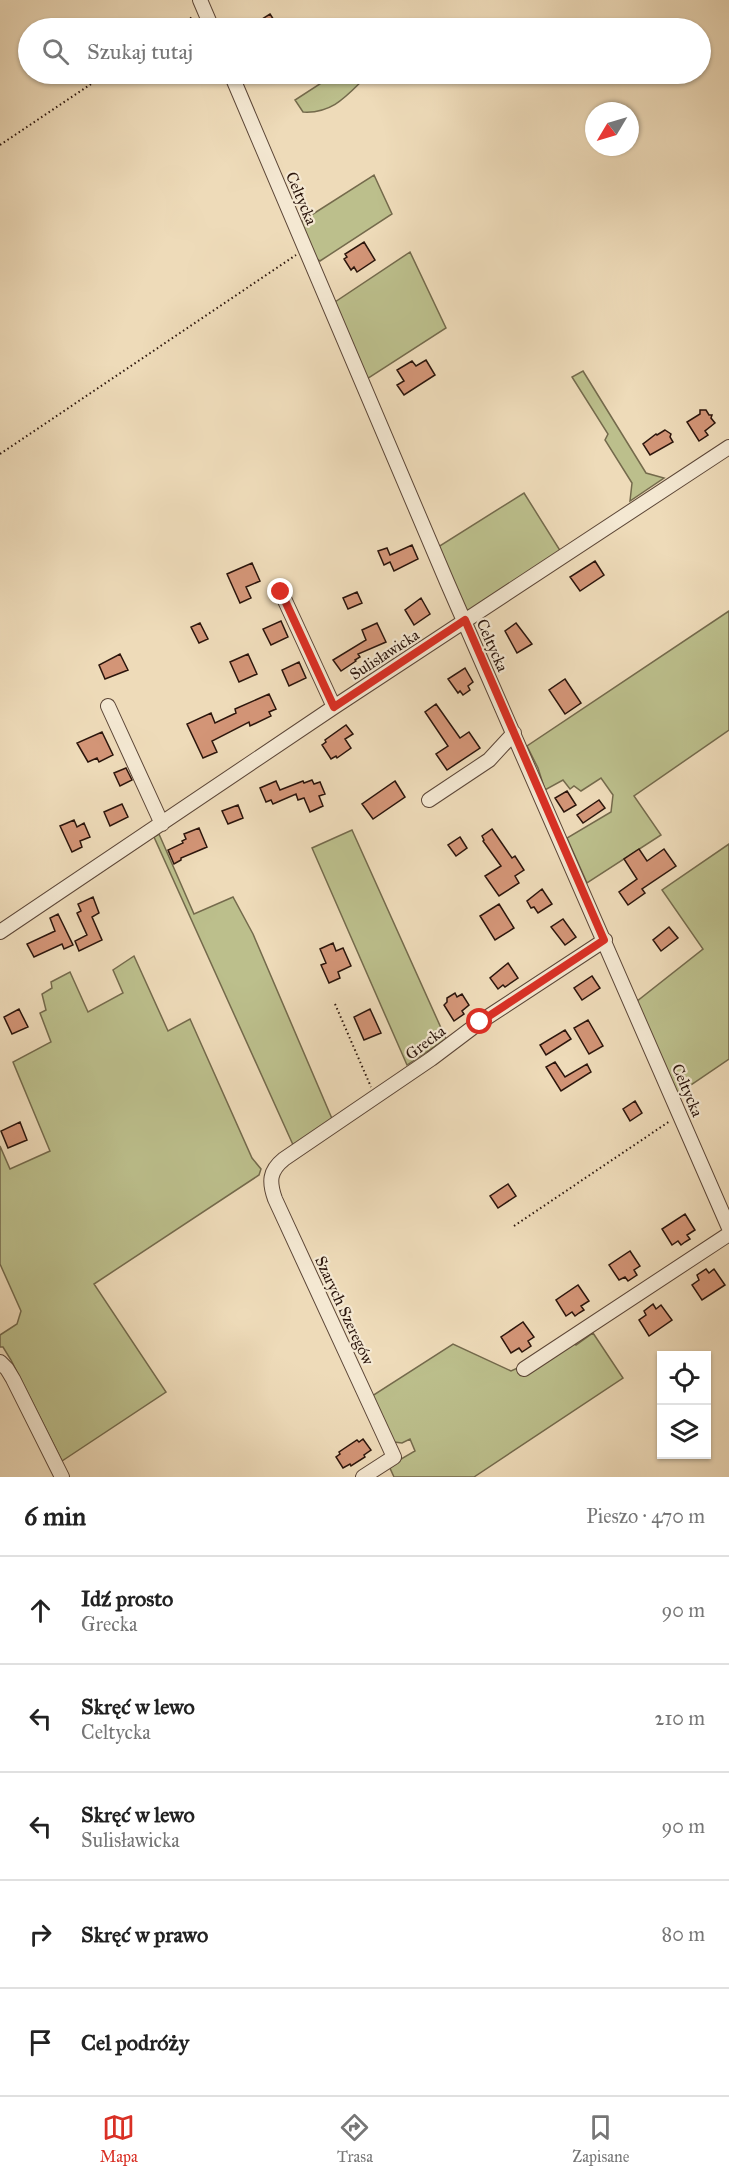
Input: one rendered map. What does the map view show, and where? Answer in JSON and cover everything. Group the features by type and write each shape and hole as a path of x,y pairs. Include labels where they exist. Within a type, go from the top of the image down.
{"street":[{"name":"Celtycka","path":"235,84 729,1228"},
{"name":"Sulisławicka","path":"0,932 334,707 729,447"},
{"path":"281,592 334,707"},
{"path":"108,706 162,824"},
{"path":"429,800 489,759 514,733"},
{"name":"Grecka","path":"271,1177 275,1167 284,1160 377,1097 485,1018 604,940"},
{"name":"Szarych Szeregów","path":"271,1177 276,1199 394,1457 363,1477"},
{"path":"524,1369 729,1234"},
{"path":"0,1362 13,1379 62,1477"}],"path":[{"path":"187,18 202,5"},
{"path":"0,145 91,84"},
{"path":"0,454 306,249"},
{"path":"335,1004 377,1097"},
{"path":"514,1226 680,1114"}],"green space":[{"path":"320,84 359,84 340,101 323,110 303,112 295,100"},
{"path":"374,175 392,214 320,261 316,258 302,221"},
{"path":"410,252 446,328 367,379 335,302"},
{"path":"583,371 646,473 664,478 630,501 632,483 605,440 608,434 572,377"},
{"path":"524,493 561,552 467,611 438,547"},
{"path":"729,611 729,730 634,796 661,835 587,883 567,838 611,812 613,795 601,778 581,791 574,786 570,789 563,780 545,790 538,768 527,746"},
{"path":"352,830 446,1039 407,1065 312,848"},
{"path":"159,834 194,914 233,897 253,934 333,1121 294,1147 154,837"},
{"path":"729,844 729,1059 676,1095 636,1002 703,949 662,890"},
{"path":"134,956 168,1031 190,1019 252,1158 261,1169 259,1175 94,1284 166,1392 62,1461 11,1360 3,1347 0,1347 0,1335 17,1324 21,1311 0,1264 0,1146 10,1169 50,1151 13,1062 51,1042 40,1013 46,1010 42,994 52,988 51,982 70,972 88,1012 123,993 113,970"},
{"path":"593,1333 623,1378 474,1477 394,1477 389,1466 415,1451 410,1439 402,1443 394,1442 372,1396 453,1344 511,1371 574,1343 576,1345"}],"building":[{"path":"364,242 375,260 357,272 354,267 351,270 344,259 347,257 345,254"},
{"path":"426,360 435,375 404,395 397,385 404,381 397,370 412,361 416,366"},
{"path":"700,410 706,410 709,415 712,415 711,418 715,423 705,431 708,435 699,441 687,422 700,414"},
{"path":"665,430 671,434 673,442 650,455 643,444"},
{"path":"412,545 418,559 394,571 390,562 384,565 378,551 387,548 390,555"},
{"path":"595,561 604,575 580,591 570,577"},
{"path":"252,563 260,581 246,587 251,598 240,603 227,574"},
{"path":"357,592 362,603 348,609 343,598"},
{"path":"421,598 430,614 414,625 405,610"},
{"path":"281,621 288,637 271,645 263,629"},
{"path":"200,623 208,639 199,643 191,627"},
{"path":"377,623 386,642 358,654 360,657 356,661 341,671 333,660 366,640 362,630"},
{"path":"516,623 532,644 517,653 505,631"},
{"path":"120,654 128,670 105,679 99,665"},
{"path":"248,654 257,674 239,682 230,662"},
{"path":"299,662 306,678 289,686 282,670"},
{"path":"465,668 473,682 468,686 470,690 463,695 460,691 458,693 448,679"},
{"path":"565,679 581,703 565,714 549,690"},
{"path":"269,694 276,709 269,712 271,716 250,726 249,722 212,741 217,752 203,758 187,724 211,713 215,723 236,713 235,709"},
{"path":"436,704 460,738 469,732 480,748 447,770 436,754 448,746 425,712"},
{"path":"346,725 353,734 345,739 351,748 337,758 336,756 331,759 322,745 326,742 325,740"},
{"path":"102,732 113,755 99,762 97,758 88,762 77,743"},
{"path":"126,768 132,780 120,786 114,773"},
{"path":"312,780 314,784 320,782 325,794 319,796 323,806 310,812 304,798 298,800 296,794 273,804 271,800 266,802 260,788 276,781 280,790"},
{"path":"395,781 405,797 373,819 362,804"},
{"path":"567,791 576,805 564,812 555,798"},
{"path":"599,800 605,808 583,823 577,815"},
{"path":"122,804 128,817 110,826 104,812"},
{"path":"238,805 243,818 228,824 222,811"},
{"path":"74,820 77,827 84,823 90,837 80,841 82,847 72,852 60,826"},
{"path":"199,828 207,847 181,858 174,864 168,850 183,843 182,841 186,839 184,834"},
{"path":"492,829 512,858 515,856 524,870 515,876 519,883 499,896 485,876 501,866 483,841 482,836"},
{"path":"460,837 467,848 456,856 448,845"},
{"path":"639,849 647,861 664,849 676,866 642,889 645,893 628,905 619,892 637,879 624,859"},
{"path":"542,889 552,904 538,913 527,901"},
{"path":"93,897 99,913 92,917 102,940 79,951 75,941 87,935 77,913 81,911 78,904"},
{"path":"499,904 514,928 495,940 480,916"},
{"path":"58,914 73,945 64,949 62,944 34,957 27,944 55,931 50,918"},
{"path":"563,919 576,937 565,945 551,927"},
{"path":"669,927 678,938 661,951 653,940"},
{"path":"333,943 336,951 343,948 351,966 338,972 340,978 329,983 321,965 326,963 320,949"},
{"path":"508,963 518,978 498,989 490,978"},
{"path":"592,976 600,988 582,1000 574,988"},
{"path":"455,993 457,997 462,994 469,1005 462,1011 464,1014 454,1021 444,1005 447,998"},
{"path":"19,1009 28,1027 12,1034 4,1017"},
{"path":"370,1009 381,1033 364,1040 354,1017"},
{"path":"588,1020 603,1046 589,1054 574,1028"},
{"path":"565,1030 571,1039 546,1055 540,1045"},
{"path":"555,1062 565,1077 587,1064 591,1072 561,1091 546,1067"},
{"path":"635,1101 642,1113 630,1121 623,1109"},
{"path":"20,1122 27,1140 8,1148 1,1131"},
{"path":"508,1184 516,1196 498,1208 490,1196"},
{"path":"685,1214 695,1230 687,1235 690,1239 681,1245 678,1241 672,1245 662,1229"},
{"path":"630,1251 640,1266 634,1270 637,1275 628,1281 625,1277 619,1280 609,1265"},
{"path":"706,1269 709,1273 714,1269 725,1285 702,1300 692,1285 699,1280 697,1275"},
{"path":"578,1285 589,1301 581,1306 584,1310 575,1316 572,1312 566,1316 556,1300"},
{"path":"653,1304 656,1309 661,1305 672,1320 649,1336 639,1320 646,1315 644,1311"},
{"path":"523,1322 534,1337 528,1341 531,1346 522,1352 519,1348 511,1353 501,1337"},
{"path":"363,1439 371,1450 351,1466 350,1464 343,1468 336,1457 340,1454 339,1452 357,1440 359,1442"}],"route":[{"path":"281,592 334,707 465,620 604,940 480,1022"}]}
